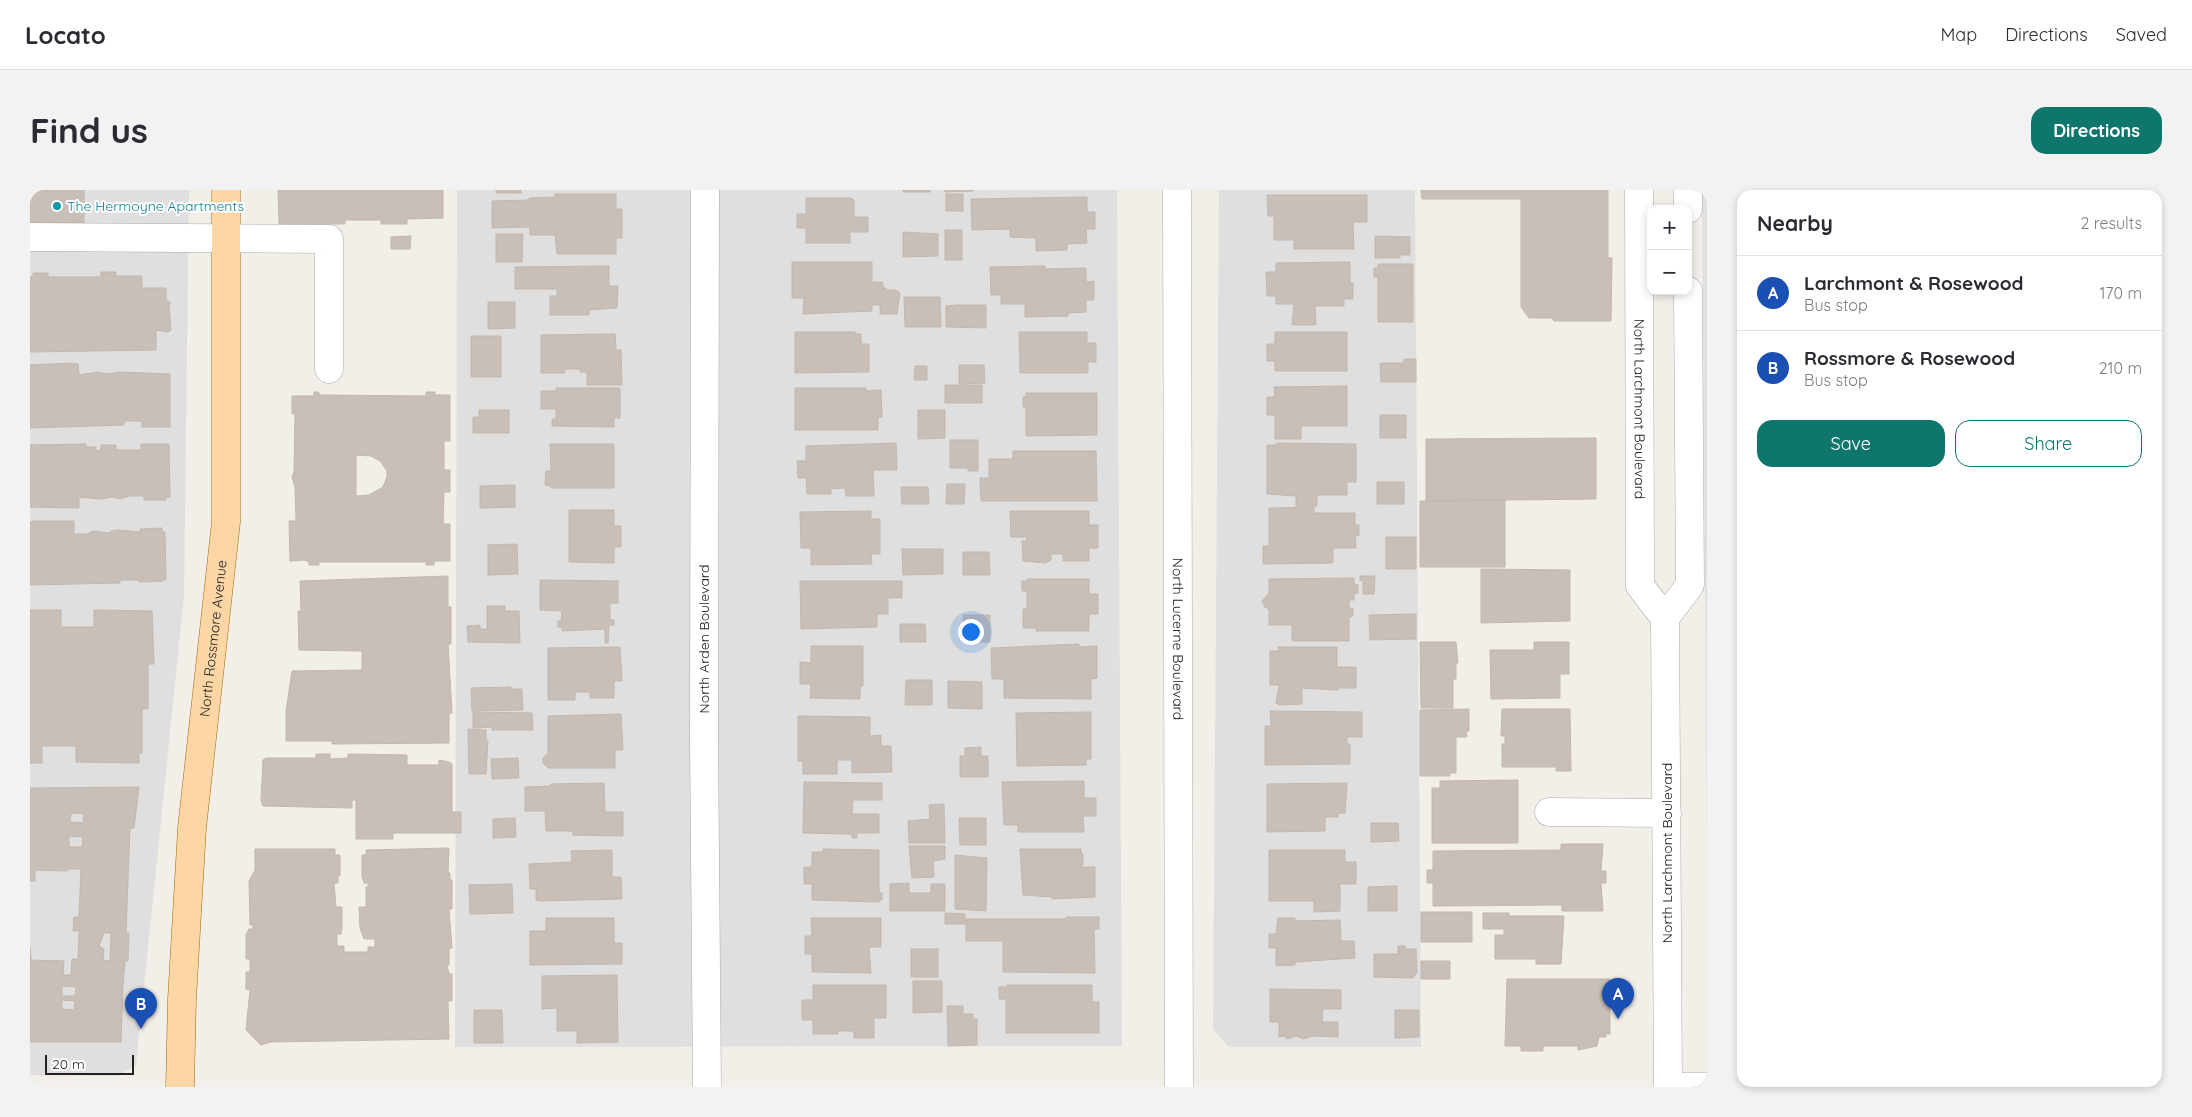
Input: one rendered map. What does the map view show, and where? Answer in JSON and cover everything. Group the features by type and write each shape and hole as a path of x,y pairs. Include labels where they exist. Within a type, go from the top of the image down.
{"main road":[{"name":"North Rossmore Avenue","path":"180,1087 182,999 192,828 226,522 226,190"}],"street":[{"name":"North Arden Boulevard","path":"704,190 704,748 707,1087"},
{"name":"North Lucerne Boulevard","path":"1177,190 1178,1087"},
{"name":"North Larchmont Boulevard","path":"1639,190 1640,586 1665,618 1668,1087"},
{"path":"1688,190 1688,205"},
{"path":"30,237 329,239 329,369"},
{"path":"1665,618 1690,585 1688,295"},
{"path":"1549,812 1667,813"},
{"path":"1680,1087 1707,1086"}],"shaded area":[{"path":"30,190 189,190 184,596 136,1065 117,1076 30,1075"},
{"path":"457,190 1117,190 1122,1046 455,1047"},
{"path":"1219,190 1415,190 1421,1047 1229,1047 1213,1029"},
{"path":"1702,190 1707,190 1707,864"}],"building":[{"name":"The Hermoyne Apartments","path":"30,190 84,190 84,223 30,223"},
{"path":"278,190 443,190 443,218 407,219 407,224 381,224 381,220 345,220 345,224 279,224"},
{"path":"496,190 521,190 521,193 496,193"},
{"path":"903,190 930,190 930,192 903,192"},
{"path":"945,190 973,190 973,191 945,192"},
{"path":"1421,190 1608,190 1608,258 1612,258 1611,321 1554,321 1552,318 1529,318 1521,307 1521,199 1422,199"},
{"path":"555,194 616,194 616,209 622,209 622,238 616,238 616,254 557,254 555,235 530,235 530,227 492,228 492,201 529,200 529,198 555,197"},
{"path":"946,194 963,194 963,211 946,211"},
{"path":"1267,195 1367,195 1367,222 1353,222 1354,249 1294,249 1294,240 1274,240 1274,216 1268,216"},
{"path":"1087,197 1087,212 1095,212 1095,229 1086,229 1087,243 1067,244 1067,250 1036,251 1036,238 1010,237 1010,229 972,230 971,199"},
{"path":"806,198 850,198 854,200 854,217 868,217 868,232 850,232 850,243 806,243 806,228 797,228 797,214 806,214"},
{"path":"945,230 962,230 962,260 945,260"},
{"path":"903,232 938,234 938,256 903,257"},
{"path":"496,234 523,234 522,262 496,262"},
{"path":"411,236 410,249 391,249 391,237"},
{"path":"1375,236 1410,237 1410,255 1400,255 1400,258 1375,258"},
{"path":"792,262 872,262 872,282 883,282 883,288 886,288 886,290 896,290 900,293 897,314 880,314 880,305 872,305 872,311 803,314 804,298 792,298"},
{"path":"1350,262 1350,283 1353,283 1353,299 1344,299 1344,306 1315,306 1316,325 1292,325 1294,304 1276,304 1276,296 1267,296 1266,272 1276,272 1276,263"},
{"path":"1378,264 1413,264 1413,322 1378,322 1378,277 1374,277 1374,268 1378,268"},
{"path":"609,266 609,286 618,286 617,308 589,310 589,315 550,315 550,296 557,296 557,289 515,289 515,267"},
{"path":"1045,266 1045,269 1086,268 1086,282 1094,281 1094,300 1086,300 1086,312 1068,313 1068,316 1025,317 1025,304 1001,304 1001,295 991,295 990,267"},
{"path":"101,272 116,272 116,276 142,276 142,288 166,288 166,300 171,303 169,305 171,330 168,332 156,330 156,350 30,352 30,277 33,277 33,273 48,273 48,277 101,277"},
{"path":"904,297 940,297 941,327 905,327"},
{"path":"488,302 515,302 515,328 488,329"},
{"path":"986,305 986,328 946,327 946,306"},
{"path":"795,332 855,332 855,334 861,334 861,344 869,344 869,372 795,373"},
{"path":"1019,332 1087,332 1087,343 1096,343 1096,362 1088,362 1088,373 1020,373"},
{"path":"1275,332 1347,332 1347,371 1275,371 1275,361 1267,361 1267,344 1275,344"},
{"path":"615,334 616,350 621,350 622,385 587,385 587,372 580,372 580,369 565,369 565,373 541,373 541,335"},
{"path":"471,336 501,336 501,377 471,377"},
{"path":"1404,359 1416,359 1416,382 1381,382 1380,363 1404,363"},
{"path":"78,364 79,375 98,372 106,374 120,372 170,374 170,427 142,427 142,421 124,421 124,425 30,428 30,365"},
{"path":"959,365 984,365 985,383 959,384"},
{"path":"915,366 927,366 927,380 914,380"},
{"path":"945,385 982,385 982,403 945,403"},
{"path":"1347,386 1347,426 1301,426 1301,439 1275,439 1275,415 1267,415 1267,397 1275,397 1274,387"},
{"path":"556,388 620,388 620,418 614,418 614,427 552,426 552,419 556,419 556,409 541,409 541,391 556,391"},
{"path":"795,388 866,388 866,391 881,390 882,417 878,417 878,430 795,430"},
{"path":"314,392 319,392 319,395 426,396 426,392 435,392 435,395 450,395 450,441 444,441 444,470 450,470 450,492 444,492 443,524 450,524 450,561 434,561 434,565 426,565 426,562 319,562 319,565 309,565 309,562 304,560 290,561 289,521 296,521 295,487 292,477 294,472 295,414 292,414 292,396 314,396","holes":["356,455 371,456 380,461 387,471 387,477 383,487 369,495 356,496"]},
{"path":"1026,393 1097,393 1097,435 1026,436 1026,407 1023,407 1023,397 1026,397"},
{"path":"479,410 509,410 509,433 473,433 473,417 479,417"},
{"path":"918,410 945,410 945,438 918,439"},
{"path":"1380,415 1406,415 1406,438 1380,438"},
{"path":"1596,438 1596,499 1426,501 1426,439"},
{"path":"950,440 978,440 978,471 968,471 968,468 950,468"},
{"path":"896,443 897,470 873,470 874,496 846,496 845,488 831,489 831,494 807,494 806,478 798,478 797,461 806,461 806,446"},
{"path":"1277,443 1356,444 1356,482 1347,482 1347,495 1317,495 1317,506 1296,506 1296,496 1267,494 1267,445 1277,445"},
{"path":"86,444 86,447 96,447 96,451 101,450 101,445 116,445 116,450 141,450 141,444 169,444 170,497 166,497 166,500 144,500 144,496 129,496 120,499 113,497 100,499 79,497 79,508 30,507 30,445"},
{"path":"550,444 614,444 614,488 551,488 551,486 545,485 546,471 551,471"},
{"path":"1013,451 1096,451 1097,501 981,501 980,478 989,478 989,459 1013,459"},
{"path":"1377,482 1404,482 1404,504 1377,504"},
{"path":"947,484 965,484 964,504 946,504"},
{"path":"515,485 515,507 480,508 480,486"},
{"path":"901,487 928,487 929,504 902,504"},
{"path":"1505,500 1505,567 1420,567 1420,501"},
{"path":"1314,507 1314,513 1355,513 1355,525 1359,525 1359,535 1355,536 1356,548 1333,548 1333,563 1263,564 1263,546 1269,546 1269,508"},
{"path":"569,510 614,510 614,526 621,526 621,547 614,547 614,563 569,562"},
{"path":"871,511 871,519 880,519 880,554 871,554 872,564 811,565 811,548 801,548 800,512"},
{"path":"1010,511 1089,511 1089,525 1098,525 1098,548 1089,548 1089,561 1063,561 1063,554 1051,554 1051,560 1045,563 1023,561 1022,541 1027,541 1026,537 1011,537"},
{"path":"32,521 74,521 74,534 87,534 93,531 110,533 111,531 119,530 140,532 140,529 162,528 162,532 165,532 166,579 162,581 140,582 137,580 120,580 120,583 30,585 30,523"},
{"path":"1386,537 1416,537 1416,569 1386,569"},
{"path":"517,544 518,574 488,575 488,545"},
{"path":"902,549 943,549 943,574 903,575"},
{"path":"963,552 989,552 990,575 963,575"},
{"path":"1481,569 1570,570 1570,621 1481,623"},
{"path":"448,576 448,607 451,607 451,644 448,644 452,713 449,713 449,743 332,744 332,741 286,741 286,711 292,671 362,670 362,651 299,650 298,611 301,611 300,581"},
{"path":"1360,576 1375,576 1374,594 1363,594 1363,581 1360,580"},
{"path":"1354,578 1354,584 1358,585 1358,593 1354,594 1354,600 1349,600 1349,608 1353,609 1353,616 1349,617 1349,641 1292,641 1292,625 1269,625 1269,609 1265,607 1262,601 1269,593 1269,579"},
{"path":"1027,579 1089,579 1089,594 1098,594 1098,614 1089,614 1089,631 1036,631 1036,628 1023,628 1023,609 1027,609 1027,591 1022,591 1022,581 1027,581"},
{"path":"540,580 618,581 618,603 610,603 610,620 614,620 614,625 609,625 608,643 605,643 605,629 562,631 562,627 558,627 558,621 561,621 562,611 540,610"},
{"path":"800,581 902,581 902,598 888,598 888,614 877,614 877,627 801,629"},
{"path":"487,606 505,606 505,611 519,611 520,643 468,642 467,626 480,625 480,629 487,629"},
{"path":"30,610 61,610 61,627 94,627 94,610 152,611 154,664 148,664 148,709 142,709 142,753 139,753 139,763 76,762 76,746 42,746 42,763 30,763"},
{"path":"1416,614 1416,639 1370,640 1369,615"},
{"path":"963,615 990,615 990,642 963,642"},
{"path":"900,624 925,624 926,642 900,642"},
{"path":"1420,642 1456,642 1458,663 1456,663 1456,679 1453,679 1453,708 1421,708"},
{"path":"1534,642 1569,642 1569,674 1560,674 1560,698 1491,699 1490,650 1534,650"},
{"path":"1079,644 1079,647 1097,646 1097,678 1091,679 1091,699 1004,698 1004,679 992,679 991,648"},
{"path":"811,646 863,646 863,686 860,686 860,699 810,698 811,684 800,684 800,662 811,663"},
{"path":"620,647 622,681 614,681 614,698 590,698 590,692 575,692 575,700 548,700 548,648"},
{"path":"1278,647 1337,647 1337,667 1356,667 1356,688 1338,688 1338,690 1302,688 1302,704 1279,705 1276,703 1279,685 1270,685 1270,651 1279,651"},
{"path":"906,680 932,680 932,705 905,705"},
{"path":"948,681 982,682 982,709 948,708"},
{"path":"511,687 511,689 522,689 523,710 472,711 471,688"},
{"path":"1469,709 1469,731 1466,731 1467,737 1456,737 1456,773 1450,773 1450,776 1420,776 1420,710"},
{"path":"1502,709 1570,709 1571,771 1556,771 1556,767 1502,767 1502,744 1505,744 1505,736 1501,736"},
{"path":"1270,711 1362,712 1362,737 1347,737 1347,744 1350,744 1350,764 1265,765 1265,726 1271,726"},
{"path":"473,712 532,713 533,730 492,730 492,727 473,728"},
{"path":"1091,712 1091,759 1086,759 1086,765 1017,766 1016,713"},
{"path":"621,714 623,750 615,750 615,768 548,768 543,763 543,758 548,753 548,716"},
{"path":"798,716 870,717 870,736 881,735 881,746 891,746 892,772 852,773 852,760 837,760 837,774 803,774 803,761 798,761"},
{"path":"468,729 486,730 486,741 488,741 486,774 469,774"},
{"path":"981,747 981,756 988,756 988,777 960,777 960,756 965,756 965,748"},
{"path":"316,754 330,754 330,759 348,758 348,754 407,755 407,765 439,765 439,760 449,762 452,764 452,812 461,812 461,833 393,833 393,839 356,839 356,800 352,800 352,808 263,806 261,800 263,760 266,758 316,758"},
{"path":"518,758 519,778 492,779 491,759"},
{"path":"1518,780 1518,843 1432,843 1432,788 1440,788 1440,781"},
{"path":"1084,781 1084,798 1096,798 1096,816 1083,816 1084,832 1018,832 1018,825 1004,825 1002,782"},
{"path":"804,782 882,783 882,800 853,800 852,814 879,814 879,833 857,833 857,838 852,838 852,834 803,833"},
{"path":"604,783 605,812 623,812 623,836 573,835 573,831 546,831 545,811 525,811 525,787 551,786 551,784"},
{"path":"1347,783 1345,813 1338,813 1338,817 1325,817 1325,831 1267,832 1267,784"},
{"path":"139,787 134,828 130,828 126,933 129,933 128,961 125,961 123,984 121,1042 30,1042 30,948 31,960 64,961 63,975 71,975 72,959 78,959 79,931 73,931 74,917 79,917 81,869 67,869 67,871 35,870 35,881 30,881 30,788","holes":["71,813 84,814 83,823 70,822","69,836 83,837 82,847 69,847","104,933 111,933 110,961 103,960 104,949 99,946","62,986 76,987 75,996 62,996","62,1000 75,1001 74,1010 62,1009"]},
{"path":"944,804 945,843 909,843 908,821 930,819 929,805"},
{"path":"515,818 516,837 493,838 493,819"},
{"path":"959,818 986,818 986,845 960,845"},
{"path":"1371,823 1398,823 1399,841 1371,842"},
{"path":"1561,844 1603,844 1601,871 1606,871 1606,883 1601,883 1603,911 1562,911 1562,905 1433,906 1433,883 1427,883 1427,870 1433,870 1433,851 1561,850"},
{"path":"909,846 945,846 945,859 933,861 934,877 912,878"},
{"path":"449,848 448,873 450,873 450,880 452,880 452,909 449,909 452,948 449,948 449,965 447,965 449,974 452,974 452,1001 448,1001 449,1039 271,1042 261,1045 246,1030 250,990 246,989 246,972 250,972 250,959 246,959 246,935 249,929 253,929 253,925 250,925 249,881 255,870 255,849 335,849 335,855 340,855 340,876 338,876 338,883 334,883 336,907 342,907 342,928 341,934 337,934 337,946 344,946 344,952 368,952 368,947 375,947 375,939 364,939 360,928 359,907 366,907 366,887 368,887 368,883 364,883 362,876 362,855 366,855 366,850"},
{"path":"823,849 879,850 879,893 882,893 882,900 879,900 879,902 812,900 812,884 804,884 804,867 812,867 812,852 823,852"},
{"path":"1020,849 1081,849 1083,865 1081,867 1095,867 1095,897 1052,899 1052,897 1023,895"},
{"path":"612,850 612,877 621,877 622,899 536,900 536,889 530,889 529,864 572,862 571,851"},
{"path":"1269,850 1345,850 1345,862 1356,862 1356,884 1340,884 1340,911 1314,912 1314,901 1269,901"},
{"path":"955,855 987,858 986,911 955,909"},
{"path":"909,883 909,893 931,893 931,884 945,884 945,911 890,911 890,884"},
{"path":"512,884 513,913 470,914 469,885"},
{"path":"1397,886 1397,911 1368,911 1368,887"},
{"path":"1421,912 1472,912 1472,942 1421,942"},
{"path":"945,913 965,914 965,924 945,924"},
{"path":"1483,913 1509,913 1509,916 1564,916 1561,964 1536,964 1536,959 1495,959 1495,935 1504,935 1504,929 1483,929"},
{"path":"1066,917 1099,917 1099,929 1094,929 1095,973 1003,972 1003,941 966,941 966,919 1066,919"},
{"path":"546,918 614,918 614,943 622,943 622,964 530,965 530,931 546,931"},
{"path":"811,918 881,918 881,947 869,947 871,973 812,972 812,954 805,954 805,936 812,936"},
{"path":"1278,918 1295,918 1295,921 1340,920 1341,941 1354,941 1355,958 1295,962 1295,965 1276,966 1276,948 1269,948 1269,934 1276,934"},
{"path":"1398,946 1405,946 1405,949 1416,949 1417,972 1413,978 1374,977 1374,954 1398,954"},
{"path":"911,949 938,949 938,977 911,977"},
{"path":"1421,961 1450,961 1450,979 1421,979"},
{"path":"617,975 618,1042 577,1043 577,1031 557,1031 557,1008 542,1009 542,976"},
{"path":"1507,979 1610,979 1610,1034 1606,1034 1606,1037 1599,1037 1597,1046 1578,1050 1578,1046 1543,1046 1543,1051 1521,1051 1521,1046 1505,1046"},
{"path":"913,981 942,981 942,1012 913,1013"},
{"path":"813,985 886,985 886,1018 874,1018 874,1038 854,1038 854,1031 838,1031 838,1034 813,1034 813,1020 802,1020 802,1000 813,1000"},
{"path":"1007,985 1092,985 1092,1002 1099,1002 1099,1033 1006,1033 1006,999 999,999 999,987 1007,987"},
{"path":"1270,989 1341,990 1341,1009 1323,1009 1322,1022 1338,1022 1338,1037 1313,1036 1303,1039 1297,1036 1286,1039 1286,1036 1279,1037 1279,1022 1270,1022"},
{"path":"947,1006 963,1006 963,1014 973,1014 973,1019 977,1019 977,1045 948,1046"},
{"path":"474,1010 502,1010 503,1043 474,1043"},
{"path":"1395,1010 1419,1010 1419,1037 1395,1038"}],"place":[{"name":"The Hermoyne Apartments","path":"57,206"},
{"name":"Larchmont & Rosewood","path":"1618,1019"},
{"name":"Rossmore & Rosewood","path":"141,1029"}]}
